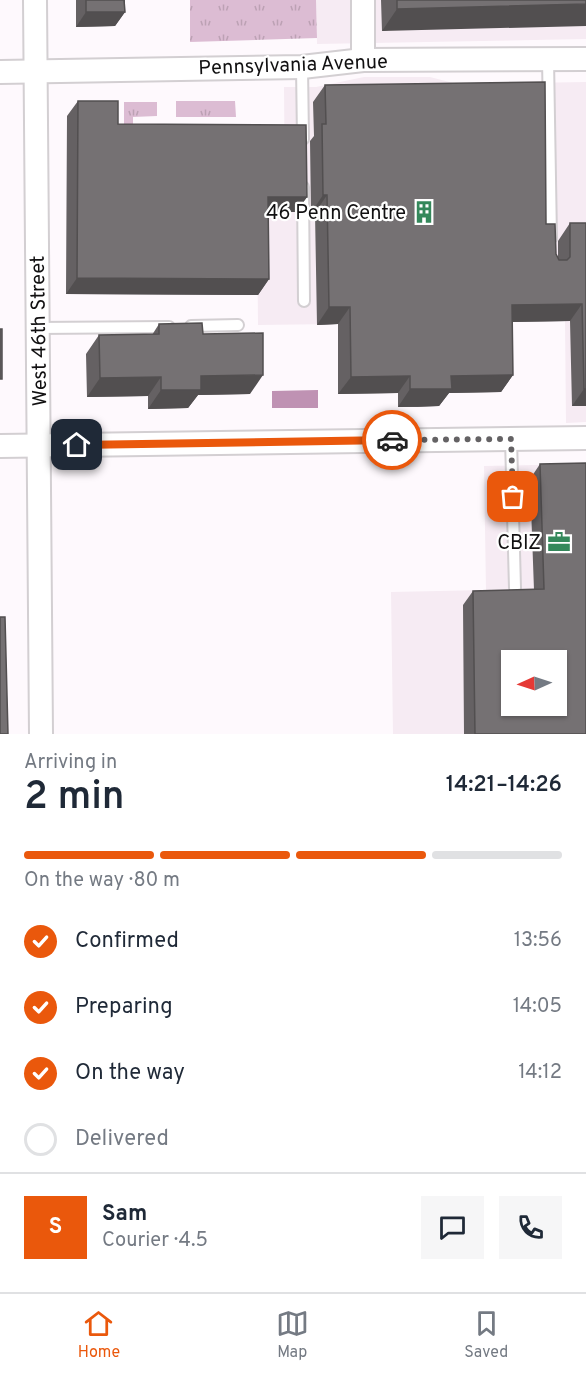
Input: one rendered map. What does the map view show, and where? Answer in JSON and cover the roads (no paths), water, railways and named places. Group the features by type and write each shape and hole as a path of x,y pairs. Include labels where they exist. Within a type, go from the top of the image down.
{"street":[{"name":"West 46th Street","path":"35,0 41,734"},
{"path":"363,0 363,60"},
{"name":"Pennsylvania Avenue","path":"0,72 302,67 363,60 586,58"},
{"path":"0,446 586,438"}],"lane":[{"path":"548,59 551,248"},
{"path":"302,67 303,154"},
{"path":"303,176 304,301"},
{"path":"38,328 238,325"},
{"path":"511,439 515,588"}],"place":[{"name":"46 Penn Centre","path":"424,212"},
{"name":"CBIZ","path":"559,542"}]}
